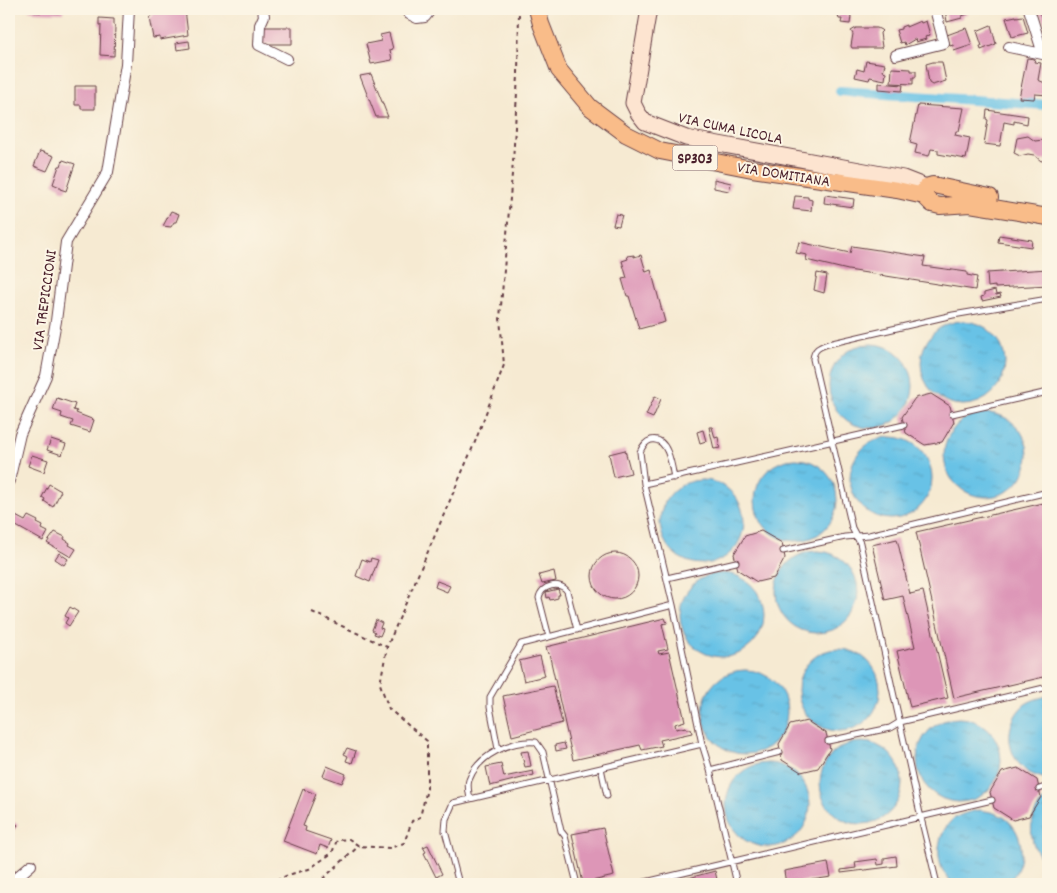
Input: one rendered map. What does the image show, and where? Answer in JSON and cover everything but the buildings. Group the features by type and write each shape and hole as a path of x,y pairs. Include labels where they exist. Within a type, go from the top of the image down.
{"main road":[{"name":"VIA DOMITIANA","path":"537,9 559,70 590,107 626,134 660,151 752,169 896,190 925,192 933,185 1048,209"},
{"name":"VIA DOMITIANA","path":"925,192 932,204 940,206 970,204 1048,217"}],"street":[{"name":"VIA TREPICCIONI","path":"9,481 20,434 46,376 56,321 66,242 108,172 126,64 129,9"},
{"path":"263,9 264,16 260,25 259,44 287,59"},
{"path":"404,9 412,17 416,18 425,17 431,9"},
{"name":"VIA CUMA LICOLA","path":"649,9 633,103 645,122 686,138 903,178 925,192"},
{"path":"896,55 944,42 935,9"},
{"path":"1029,9 1045,54"},
{"path":"1009,47 1045,54"},
{"path":"9,884 31,865"}],"lane":[{"path":"937,884 860,543 852,528 832,442 813,359 814,353 818,347 953,315 1048,299"},
{"path":"952,414 1048,392"},
{"path":"644,484 904,425"},
{"path":"674,478 665,447 661,442 651,440 642,447 640,452 644,484 667,578 702,744 737,884"},
{"path":"784,551 1048,492"},
{"path":"667,578 736,562"},
{"path":"549,637 539,598 540,592 544,588 560,585 564,587 576,630"},
{"path":"498,749 490,707 490,697 521,644 673,605"},
{"path":"828,741 890,728 900,722 1048,687"},
{"path":"470,799 468,781 480,764 498,749 528,741 536,742 543,752 561,830 565,836 577,884"},
{"path":"459,884 445,831 446,819 454,803 702,744"},
{"path":"710,770 780,752"},
{"path":"601,768 607,796"},
{"path":"1039,789 1048,786"},
{"path":"637,884 992,800"}],"path":[{"path":"269,884 288,875 309,869 332,853 337,840 349,839 359,846 390,848 404,843 412,821 420,817 427,789 428,741 389,709 380,684 387,646 476,442 504,365 500,318 513,162 518,75 519,9"},
{"path":"312,612 387,646"},
{"path":"317,884 359,846"}],"water":[{"path":"963,321 986,328 998,340 1005,363 998,386 986,398 963,405 940,398 928,386 921,363 928,340 940,328"},
{"path":"871,344 894,351 906,363 913,386 906,409 894,421 871,428 848,421 836,409 829,386 836,363 848,351"},
{"path":"986,413 1009,420 1021,432 1028,455 1021,478 1009,490 986,497 963,490 951,478 944,455 951,432 963,420"},
{"path":"883,437 899,437 914,444 925,455 932,470 929,494 920,507 899,519 883,519 868,512 857,501 850,486 850,470 857,455 868,444"},
{"path":"788,459 804,459 819,465 831,477 837,492 837,508 831,523 819,535 804,541 788,541 773,535 761,523 755,508 755,492 761,477 773,465"},
{"path":"702,480 725,487 737,499 744,522 737,545 725,557 702,564 679,557 667,545 660,522 667,499 679,487"},
{"path":"809,551 825,551 840,557 852,569 858,584 858,600 852,615 840,627 825,633 809,633 794,627 782,615 776,600 776,584 782,569 794,557"},
{"path":"722,573 745,580 757,592 764,615 757,638 745,650 722,657 699,650 687,638 680,615 687,592 699,580"},
{"path":"831,649 847,649 862,655 874,667 880,682 880,698 874,713 862,725 847,731 831,731 816,725 804,713 798,698 798,682 804,667 816,655"},
{"path":"745,670 768,677 780,689 787,712 780,735 768,747 745,754 722,747 710,735 703,712 710,689 722,677"},
{"path":"1048,696 1048,779 1046,779 1030,773 1016,760 1010,744 1010,736 1013,720 1023,706 1038,698"},
{"path":"959,718 982,725 994,737 1001,760 994,783 982,795 959,802 936,795 924,783 917,760 924,737 936,725"},
{"path":"853,742 869,742 884,748 896,760 902,775 902,791 896,806 884,818 869,824 853,824 838,818 826,806 820,791 820,775 826,760 838,748"},
{"path":"768,763 791,770 803,782 810,805 803,828 791,840 768,847 745,840 733,828 726,805 733,782 745,770"},
{"path":"1048,797 1048,864 1036,849 1031,830 1036,812"},
{"path":"978,810 992,812 1005,818 1017,833 1021,851 1020,861 1013,877 1006,884 954,884 947,878 943,870 940,862 939,844 946,827 958,816"}],"waterway":[{"path":"840,91 1048,105"}]}
